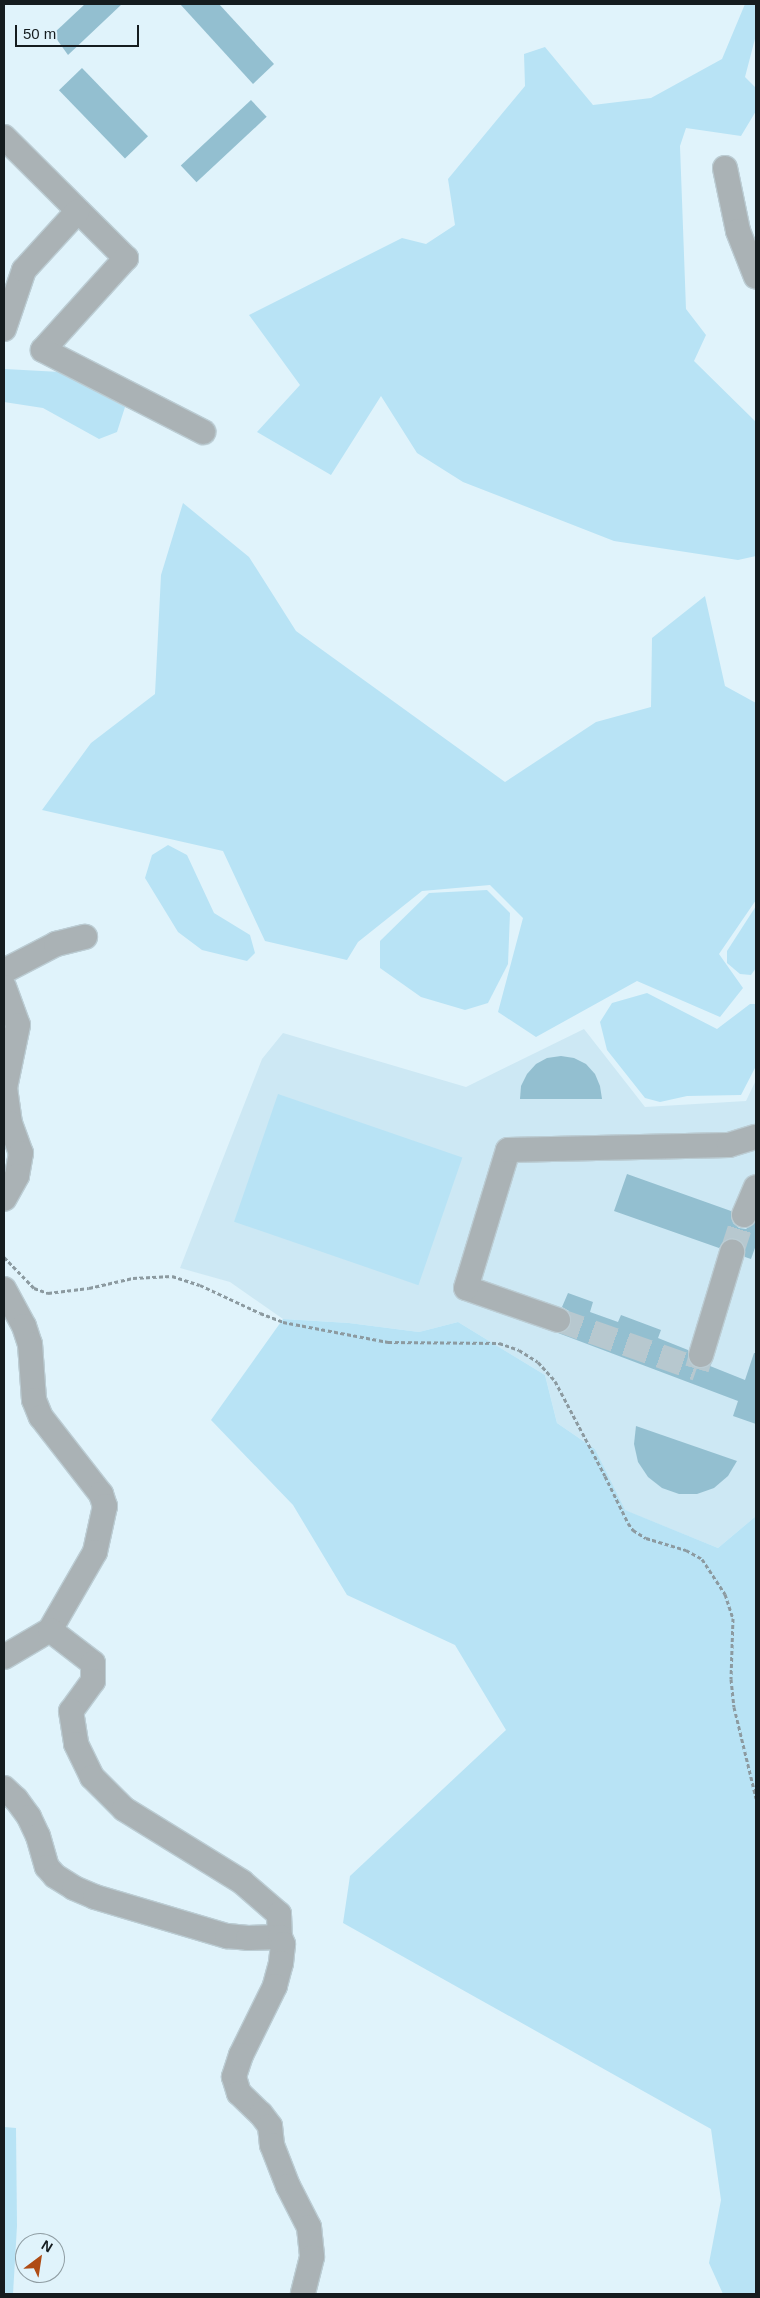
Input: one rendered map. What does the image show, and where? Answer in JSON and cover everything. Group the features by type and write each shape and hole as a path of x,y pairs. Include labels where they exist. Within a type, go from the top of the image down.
{"street":[{"path":"4,137 77,212 126,258 42,350 203,432"},
{"path":"725,168 738,231 756,277"},
{"path":"4,330 24,270 77,212"},
{"path":"4,971 56,944 84,937"},
{"path":"4,987 18,1025 5,1088 10,1123 21,1153 17,1176 4,1199"},
{"path":"558,1320 466,1288 508,1150 729,1145 756,1138"},
{"path":"744,1215 756,1187"},
{"path":"702,1355 732,1252"},
{"path":"4,1289 24,1326 30,1344 34,1400 41,1416 101,1494 105,1506 94,1552 50,1630 4,1658"},
{"path":"50,1630 93,1663 93,1681 71,1712 76,1744 92,1777 124,1809 242,1882 279,1914 280,1937 283,1944 281,1963 275,1986 241,2055 234,2078 239,2093 261,2114 270,2126 272,2145 288,2186 309,2227 312,2257 303,2294"},
{"path":"4,1788 16,1799 29,1817 38,1836 47,1866 55,1876 74,1888 95,1897 226,1936 248,1938 280,1937"}],"path":[{"path":"4,1258 34,1288 48,1293 89,1288 133,1278 172,1276 200,1285 283,1322 388,1342 499,1343 518,1350 538,1362 555,1380 633,1530 646,1538 686,1550 702,1559 725,1594 734,1624 731,1679 734,1707 756,1798"}],"shaded area":[{"path":"745,4 756,4 756,35 745,77 756,88 756,111 741,136 686,128 680,146 686,309 706,335 694,361 756,422 756,556 738,560 614,541 463,482 417,453 381,396 331,475 257,432 300,385 249,315 402,238 426,244 455,225 448,179 525,86 524,54 545,47 593,105 651,98 722,59"},
{"path":"5,369 60,372 125,407 117,432 99,439 43,408 4,402"},
{"path":"183,503 249,557 296,631 505,782 596,722 651,707 652,638 705,596 725,686 756,703 756,900 719,954 743,988 720,1017 637,981 536,1037 498,1012 523,918 490,885 422,891 358,942 347,960 265,941 223,851 42,810 91,743 155,694 161,575"},
{"path":"168,845 187,855 214,913 250,935 255,953 247,961 202,950 178,932 145,878 152,855"},
{"path":"487,890 510,913 508,964 488,1003 465,1010 421,997 380,968 380,941 429,893"},
{"path":"756,906 756,968 751,975 740,974 727,963 727,951"},
{"path":"647,993 717,1029 750,1004 756,1004 756,1066 741,1095 687,1096 660,1102 645,1098 607,1050 600,1022 612,1003"},
{"path":"584,1029 645,1107 746,1101 756,1080 756,1516 718,1548 624,1510 595,1449 557,1423 545,1375 458,1322 419,1332 349,1323 283,1319 230,1282 180,1268 262,1059 283,1033 466,1087"},
{"path":"278,1094 462,1157 418,1285 234,1222"},
{"path":"283,1319 349,1323 419,1332 458,1322 545,1375 557,1423 595,1449 625,1510 718,1548 756,1516 756,2294 723,2294 709,2263 721,2200 711,2129 343,1923 350,1876 506,1730 455,1645 347,1595 293,1505 211,1420"},
{"path":"4,2127 16,2128 17,2226 17,2233 15,2233 13,2294 4,2294"}],"building":[{"path":"85,4 122,4 68,55 53,34"},
{"path":"180,4 219,4 274,64 253,84"},
{"path":"82,68 148,136 125,159 59,90"},
{"path":"251,100 267,117 196,182 181,165"},
{"path":"561,1056 574,1058 586,1064 595,1074 600,1086 602,1099 520,1099 521,1086 527,1074 536,1064 547,1058"},
{"path":"627,1174 731,1211 733,1223 739,1228 746,1229 756,1221 756,1245 751,1259 745,1257 745,1248 736,1239 728,1239 719,1248 614,1211"},
{"path":"568,1293 593,1302 590,1312 618,1322 621,1315 661,1330 658,1338 688,1350 688,1359 697,1368 705,1368 712,1363 710,1366 745,1380 754,1353 756,1353 756,1424 733,1416 738,1401 558,1333 567,1331 571,1324 569,1311 562,1307"},
{"path":"636,1426 737,1461 728,1476 714,1488 697,1494 679,1494 662,1488 648,1477 638,1462 634,1444"}],"tunnel":[{"path":"732,1252 744,1215"},
{"path":"558,1320 697,1369 701,1355"}]}
